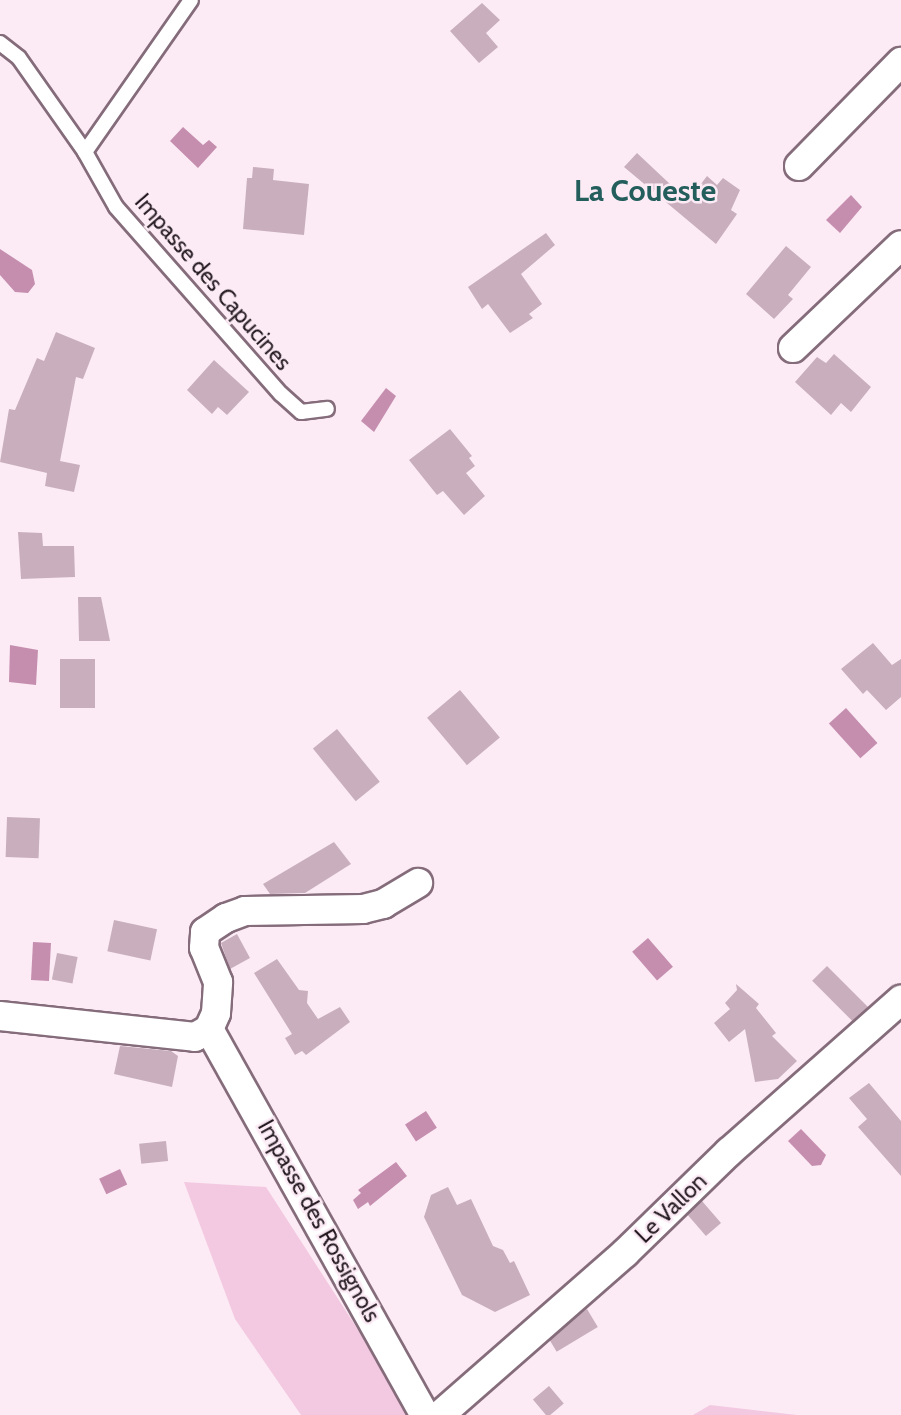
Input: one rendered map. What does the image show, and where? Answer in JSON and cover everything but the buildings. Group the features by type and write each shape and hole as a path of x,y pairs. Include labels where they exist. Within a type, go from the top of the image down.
{"street":[{"path":"799,166 901,62"},
{"path":"793,348 901,244"},
{"path":"0,1016 195,1037 209,1029 216,1013 218,982 204,948 205,932 226,918 245,911 363,909 383,904 418,883"},
{"name":"Le Vallon","path":"440,1415 625,1253 729,1152 901,1000"},
{"name":"Impasse des Rossignols","path":"209,1029 425,1415"}],"lane":[{"path":"85,152 191,0"},
{"name":"Impasse des Capucines","path":"0,43 19,58 85,152 116,206 281,394 301,412 327,409"}],"shaded area":[{"path":"183,127 203,145 209,140 217,147 198,168 170,141"},
{"path":"851,195 862,207 840,233 826,220"},
{"path":"0,249 32,270 35,284 28,293 15,292 0,275"},
{"path":"386,388 396,396 374,432 361,421"},
{"path":"10,645 38,650 36,685 9,682"},
{"path":"846,708 877,743 860,758 829,723"},
{"path":"648,938 673,967 657,980 632,952"},
{"path":"33,942 51,943 49,981 31,980"},
{"path":"426,1111 437,1128 416,1141 405,1125"},
{"path":"801,1129 826,1155 821,1165 812,1166 788,1141"},
{"path":"396,1162 407,1176 370,1206 368,1202 358,1209 353,1200 361,1193 358,1190"},
{"path":"120,1169 127,1184 106,1194 99,1179"},
{"path":"184,1182 266,1187 413,1415 301,1415 235,1319"},
{"path":"710,1405 797,1415 693,1415"}],"district":[{"name":"La Coueste","path":"645,191"}]}
